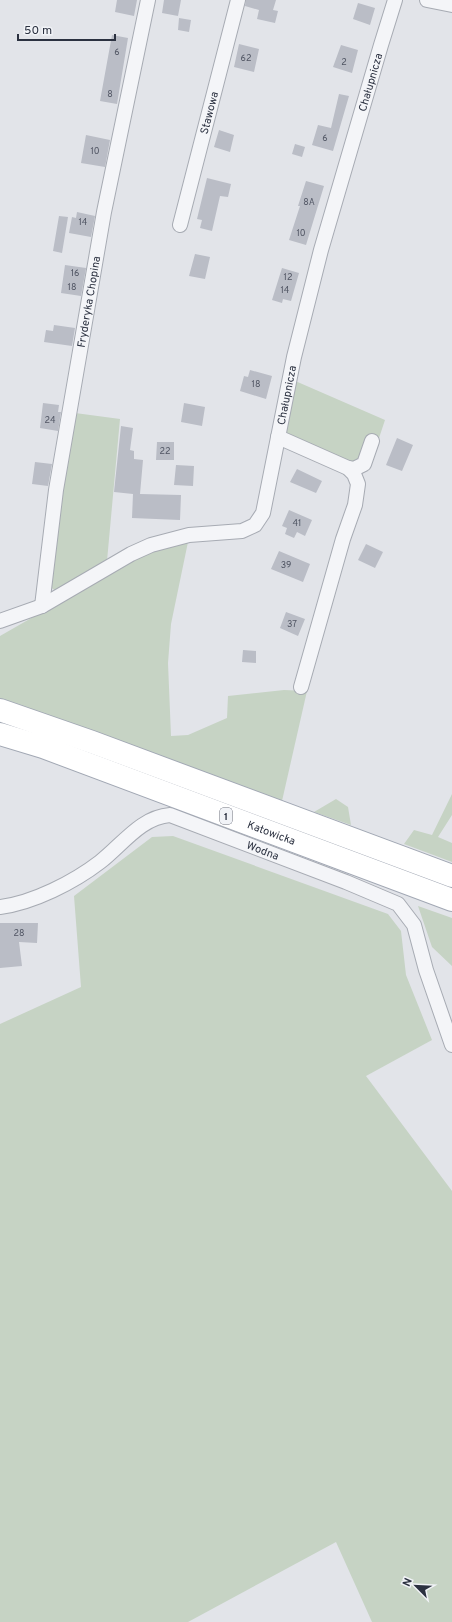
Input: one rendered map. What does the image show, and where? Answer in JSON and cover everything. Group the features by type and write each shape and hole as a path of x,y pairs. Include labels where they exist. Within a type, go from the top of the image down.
{"main road":[{"name":"Katowicka","path":"0,710 452,876"},
{"name":"Katowicka","path":"0,734 43,747 452,900"}],"street":[{"name":"Fryderyka Chopina","path":"42,606 56,490 104,212 148,0"},
{"name":"Stawowa","path":"180,224 238,0"},
{"name":"Chałupnicza","path":"0,621 42,606 131,554 151,545 190,535 242,531 255,525 263,513 294,357 321,250 381,45 396,0"},
{"path":"427,0 452,5"},
{"path":"278,436 348,468 354,469 364,464"},
{"path":"301,687 341,547 355,505 358,484 372,441"},
{"path":"348,468 354,474 358,484"},
{"name":"Wodna","path":"0,907 49,893 99,863 145,822 160,816 170,815 346,882 398,904 414,925 426,970 452,1045"}],"green space":[{"path":"293,380 385,420 379,438 371,436 358,463 349,464 301,442 287,433 284,423"},
{"path":"75,413 120,419 107,561 57,592 49,586 62,475"},
{"path":"188,542 171,624 168,663 171,736 188,735 227,718 228,696 284,690 307,691 282,801 0,698 0,636 150,550"},
{"path":"452,794 452,815 438,837 452,843 452,862 404,844 414,830 432,835"},
{"path":"336,799 348,807 351,825 314,812"},
{"path":"173,836 388,914 401,931 406,975 432,1040 366,1076 452,1191 452,1622 372,1622 336,1542 188,1622 0,1622 0,1024 81,987 74,896 152,837"},
{"path":"418,906 452,918 452,966 432,947"}],"building":[{"path":"117,0 137,0 134,16 115,12"},
{"path":"164,0 181,0 178,16 162,13"},
{"path":"246,0 276,0 273,10 278,11 275,23 257,19 259,10 245,6"},
{"path":"358,3 375,8 370,25 353,19"},
{"path":"179,18 191,20 189,32 178,30"},
{"path":"112,35 128,38 117,104 100,101"},
{"path":"239,44 259,49 254,72 234,67"},
{"path":"341,45 358,50 352,73 333,67"},
{"path":"339,94 349,96 333,151 312,145 318,125 331,128"},
{"path":"219,130 234,135 230,152 214,147"},
{"path":"86,135 110,140 105,167 81,163"},
{"path":"295,144 305,147 302,157 292,154"},
{"path":"207,178 231,184 228,197 220,196 212,231 200,228 202,220 197,219"},
{"path":"306,181 324,186 306,245 289,240"},
{"path":"77,212 95,216 91,237 69,233 72,217 76,218"},
{"path":"59,216 68,217 62,253 53,251"},
{"path":"195,254 210,257 205,279 189,276"},
{"path":"65,265 86,268 81,296 61,293"},
{"path":"282,268 299,273 291,301 283,299 282,303 272,300"},
{"path":"54,325 75,328 72,346 44,342 46,330 53,331"},
{"path":"250,370 272,376 266,399 240,391 244,376 248,377"},
{"path":"43,403 59,405 58,412 61,412 58,431 40,428"},
{"path":"184,403 205,407 202,426 181,422"},
{"path":"121,426 133,428 130,450 134,451 134,459 143,460 140,494 181,495 180,520 132,518 133,494 114,492"},
{"path":"397,438 413,445 402,471 386,465"},
{"path":"157,442 174,442 174,460 156,460"},
{"path":"35,462 52,464 48,486 32,484"},
{"path":"176,465 194,466 193,486 174,485"},
{"path":"297,469 322,481 316,493 290,482"},
{"path":"289,510 312,520 305,536 297,532 294,538 285,534 287,528 282,526"},
{"path":"366,544 383,552 375,568 358,560"},
{"path":"279,551 310,564 303,582 271,569"},
{"path":"286,612 305,619 298,636 280,628"},
{"path":"243,650 256,651 256,663 242,662"},
{"path":"0,923 38,923 37,943 19,942 22,966 0,968"}]}
